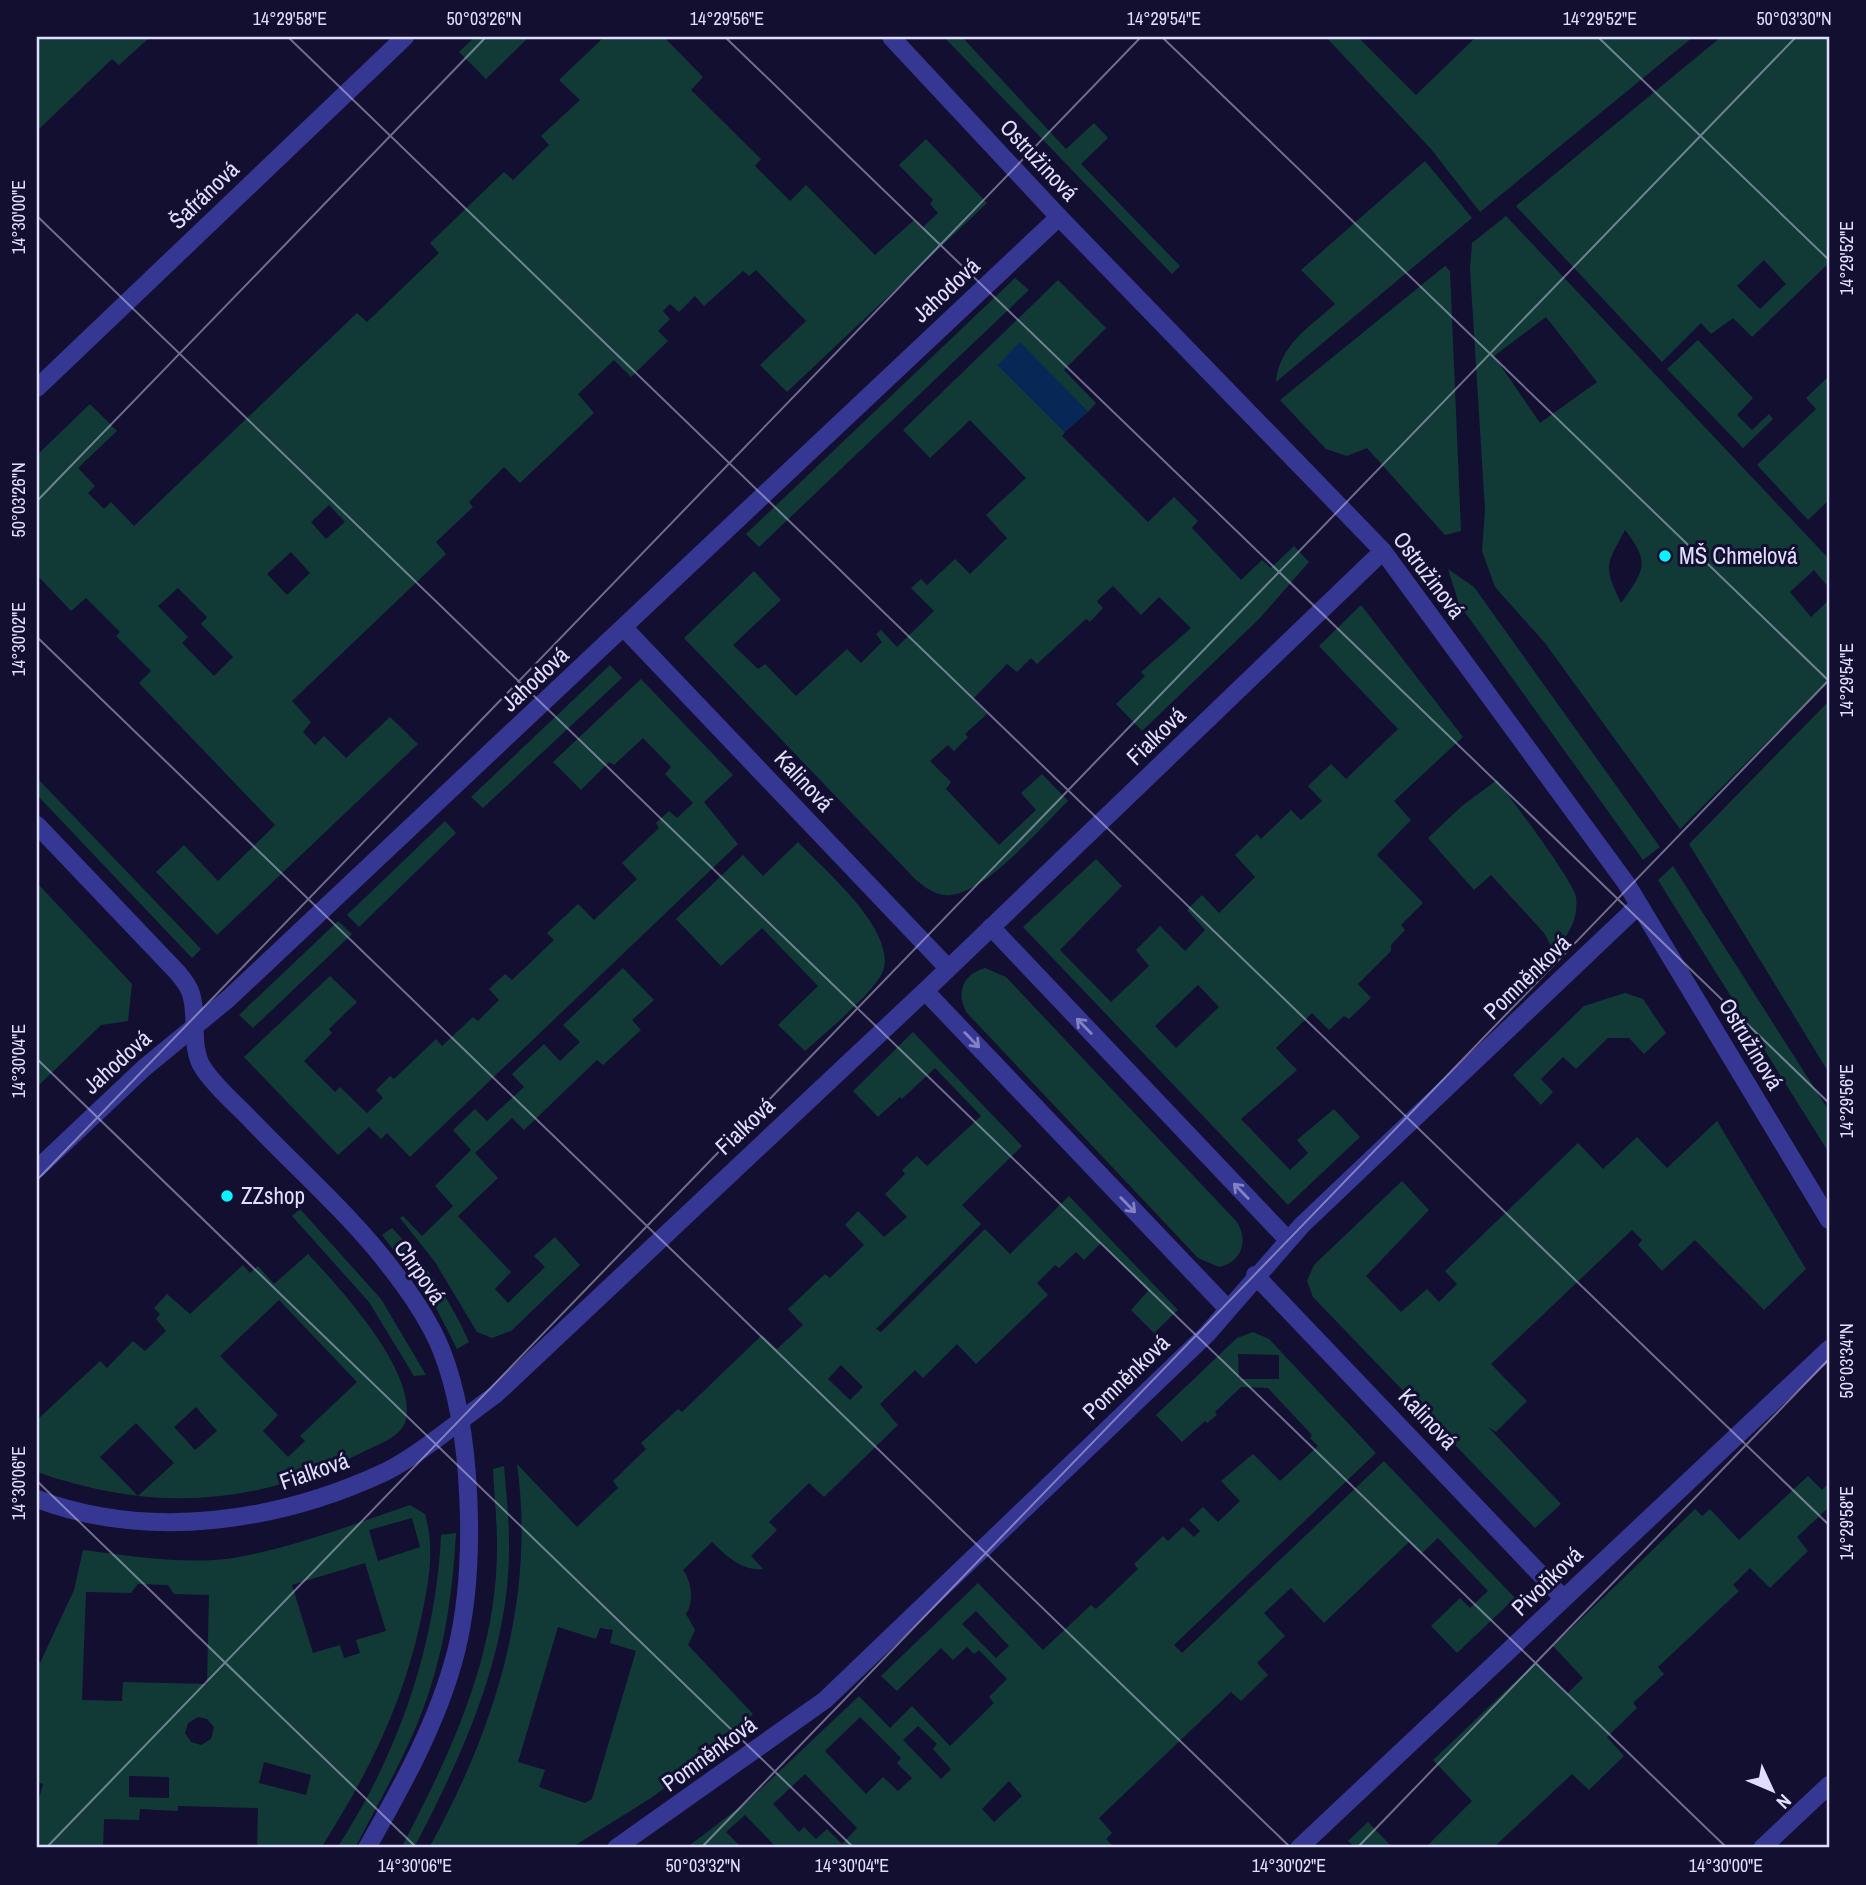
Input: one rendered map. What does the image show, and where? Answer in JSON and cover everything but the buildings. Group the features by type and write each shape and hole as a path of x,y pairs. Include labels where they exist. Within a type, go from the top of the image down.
{"street":[{"name":"Šafránová","path":"37,388 405,37"},
{"name":"Ostružinová","path":"891,37 1059,217 1383,551 1626,883 1829,1220"},
{"name":"Jahodová","path":"37,1169 144,1068 194,1028 625,629 1059,217"},
{"name":"Fialková","path":"37,1499 83,1515 121,1519 159,1522 238,1518 308,1502 387,1471 495,1395 925,991 1383,551"},
{"name":"Kalinová","path":"625,629 948,968"},
{"name":"Chrpová","path":"37,825 178,973 190,992 201,1065 210,1078 363,1236 398,1277 440,1346 454,1390 466,1477 466,1585 456,1651 431,1724 398,1794 367,1848"},
{"name":"Pomněnková","path":"616,1848 825,1700 1207,1334 1255,1275 1288,1240 1639,905"},
{"path":"991,927 1288,1240"},
{"path":"925,991 1227,1308"},
{"name":"Kalinová","path":"1255,1275 1563,1598"},
{"name":"Pivoňková","path":"1299,1848 1829,1349"},
{"path":"1762,1848 1829,1785"}],"green space":[{"path":"37,37 150,37 119,65 112,59 39,129"},
{"path":"475,37 529,37 486,79 459,52"},
{"path":"604,37 664,37 703,77 691,90 761,159 755,166 790,201 806,185 875,255 914,220 922,228 938,213 930,204 933,200 899,165 926,139 987,203 787,392 760,365 806,321 756,270 749,276 743,271 704,306 695,296 679,312 670,304 663,311 670,319 658,331 668,341 631,377 614,360 578,394 594,413 520,483 504,467 469,502 473,507 436,542 446,554 292,701 311,722 303,732 315,745 324,736 346,758 390,717 418,744 217,935 156,872 184,845 218,881 275,825 139,683 151,671 116,636 120,632 86,598 71,611 37,575 37,455 90,404 117,431 78,468 95,486 88,493 104,509 111,502 134,526 357,313 367,322 439,253 430,243 504,172 513,180 549,145 541,136 580,100 559,80","holes":["329,505 345,522 326,539 311,522","291,552 310,573 287,595 267,574","178,588 207,617 201,624 233,657 214,676 182,643 188,637 158,606"]},
{"path":"944,37 962,37 1066,149 1094,123 1108,138 1081,164 1180,266 1172,274"},
{"path":"1326,37 1358,37 1416,95 1476,37 1693,37 1480,212 1431,149"},
{"path":"1721,37 1829,37 1829,263 1752,337 1733,318 1711,334 1701,323 1662,362 1516,206","holes":["1764,260 1786,284 1760,309 1737,286"]},
{"path":"1425,161 1472,218 1276,382 1278,369 1289,347 1335,304 1301,270"},
{"path":"1506,216 1829,559 1829,588 1814,570 1790,592 1811,617 1829,600 1829,680 1680,829 1545,643 1495,587 1482,551 1485,510 1470,269 1472,243","holes":["1546,317 1597,382 1540,423 1494,356","1625,530 1639,551 1641,567 1635,583 1621,603 1611,581 1609,566"]},
{"path":"1445,266 1450,271 1461,531 1445,535 1367,448 1347,456 1326,449 1280,400"},
{"path":"1015,278 1029,290 759,547 746,534"},
{"path":"1058,280 1106,328 1064,370 1096,403 1088,412 1020,343 999,366 1065,432 1062,436 1148,522 1174,497 1198,521 1192,528 1241,580 1262,560 1271,568 1294,546 1309,562 1259,619 1142,731 1116,704 1145,676 1141,672 1191,628 1159,597 1141,615 1113,586 1097,601 1103,608 1090,622 1086,619 1037,664 1031,658 1017,672 1007,664 973,699 987,714 965,734 968,737 954,751 948,745 930,761 951,782 946,789 999,845 1036,810 1021,793 1042,774 1068,801 1013,857 980,883 965,891 950,895 940,894 916,880 684,638 754,571 781,600 733,645 758,669 765,664 796,696 847,649 861,663 882,642 876,634 881,630 897,647 934,611 911,588 921,579 927,585 955,559 970,574 1007,538 986,515 1026,478 970,420 930,458 903,430"},
{"path":"1698,340 1753,398 1737,415 1752,430 1769,414 1773,419 1743,448 1667,369"},
{"path":"1829,376 1829,500 1808,520 1757,465 1816,409 1806,398"},
{"path":"1448,569 1474,587 1660,847 1643,860 1459,604"},
{"path":"1361,605 1463,737 1394,801 1411,820 1377,855 1423,903 1401,925 1405,930 1391,945 1391,951 1358,984 1371,998 1349,1019 1344,1016 1329,1030 1312,1013 1276,1048 1297,1070 1241,1119 1290,1170 1308,1153 1297,1140 1334,1109 1360,1137 1288,1205 1023,927 1096,859 1122,886 1060,950 1111,1002 1149,966 1136,950 1160,926 1185,951 1205,930 1187,910 1202,895 1219,913 1255,877 1235,855 1257,834 1261,839 1291,810 1301,820 1322,801 1308,786 1331,764 1346,779 1398,729 1319,646","holes":["1198,985 1219,1007 1176,1048 1155,1026"]},
{"path":"610,665 622,678 483,808 471,797"},
{"path":"641,679 733,775 704,802 738,844 410,1157 387,1133 381,1139 369,1127 338,1155 244,1057 330,976 357,1002 329,1029 332,1033 304,1061 335,1092 340,1087 367,1113 383,1098 376,1090 390,1076 394,1079 436,1039 442,1046 473,1017 478,1021 499,1000 489,989 505,974 512,980 554,940 547,933 578,904 594,920 637,879 622,863 659,828 656,823 669,811 677,818 693,803 665,774 671,767 643,738 614,765 609,762 581,790 553,762"},
{"path":"1829,701 1829,1073 1689,844"},
{"path":"37,778 201,949 192,958 37,795"},
{"path":"1497,780 1553,858 1576,897 1576,913 1571,927 1554,951 1544,933 1491,875 1474,890 1428,838 1462,806"},
{"path":"445,821 456,833 359,927 347,915"},
{"path":"798,842 856,902 879,937 884,955 883,971 870,990 805,1051 778,1025 818,986 762,928 721,966 676,919 743,855 763,876"},
{"path":"1673,866 1829,1111 1829,1153 1658,880"},
{"path":"37,883 132,984 128,1021 101,1025 37,1087"},
{"path":"338,921 352,934 253,1028 239,1015"},
{"path":"623,968 654,1000 632,1020 641,1030 603,1065 597,1060 524,1130 512,1118 475,1153 498,1178 458,1216 511,1272 495,1289 508,1303 545,1267 534,1256 555,1237 580,1265 511,1331 492,1338 477,1332 435,1262 400,1218 403,1216 422,1236 453,1206 435,1186 471,1150 453,1130 475,1109 487,1121 524,1087 512,1074 544,1044 560,1061 580,1042 563,1025"},
{"path":"985,968 1006,977 1237,1222 1241,1229 1242,1244 1233,1261 1219,1267 1198,1258 967,1013 963,1006 963,985 971,975"},
{"path":"1625,993 1643,999 1666,1033 1644,1054 1629,1038 1608,1038 1576,1069 1563,1057 1541,1079 1553,1092 1541,1105 1513,1075 1584,1006"},
{"path":"913,1032 1022,1146 962,1205 981,1224 876,1329 881,1332 985,1229 1010,1254 1069,1196 1178,1310 1154,1333 1131,1310 1148,1291 1101,1243 1084,1260 1076,1252 1059,1268 1055,1265 1037,1283 1048,1295 976,1364 957,1344 923,1378 915,1370 880,1404 898,1425 824,1497 809,1483 769,1522 777,1530 751,1556 763,1569 741,1565 712,1542 683,1570 691,1592 686,1614 695,1630 688,1645 753,1714 698,1763 651,1798 571,1848 429,1848 473,1757 490,1711 515,1615 521,1515 517,1464 577,1527 618,1488 613,1481 646,1449 641,1443 678,1409 682,1412 762,1335 777,1349 803,1325 788,1309 825,1274 830,1278 864,1245 845,1225 858,1211 884,1237 907,1217 885,1194 905,1174 902,1170 917,1156 927,1166 981,1116 935,1068 878,1117 853,1091","holes":["841,1365 863,1387 850,1400 828,1379","558,1627 596,1639 600,1628 613,1630 610,1643 636,1651 592,1799 585,1803 539,1787 545,1770 518,1762"]},
{"path":"1717,1121 1806,1269 1764,1310 1695,1240 1662,1271 1638,1245 1642,1240 1632,1230 1491,1364 1527,1401 1496,1432 1488,1427 1561,1504 1535,1528 1313,1297 1307,1281 1314,1265 1402,1181 1429,1210 1366,1276 1401,1312 1427,1289 1439,1302 1457,1284 1445,1271 1578,1143 1603,1169 1637,1137 1667,1168"},
{"path":"300,1209 381,1299 426,1375 414,1376 369,1302 292,1216"},
{"path":"392,1228 435,1281 469,1342 457,1349 433,1302 382,1235"},
{"path":"308,1254 355,1308 388,1354 406,1399 406,1419 394,1436 320,1471 280,1484 201,1498 139,1495 174,1463 136,1423 100,1457 137,1495 79,1485 37,1472 37,1420 100,1361 107,1368 133,1341 145,1351 166,1331 156,1319 160,1314 154,1308 167,1294 190,1314 243,1265 250,1273 258,1266 274,1284","holes":["279,1300 357,1382 300,1436 305,1441 288,1457 263,1431 278,1415 220,1356","196,1407 217,1431 195,1450 174,1427"]},
{"path":"1253,1332 1269,1339 1376,1453 1174,1645 1182,1653 1384,1461 1515,1598 1457,1653 1431,1626 1460,1598 1470,1608 1488,1591 1438,1538 1421,1554 1409,1542 1324,1623 1291,1588 1264,1613 1285,1636 1257,1663 1268,1675 1241,1701 1231,1692 1099,1818 1112,1833 1106,1839 1115,1848 777,1848 745,1815 726,1832 742,1848 686,1848 748,1801 859,1696 890,1728 912,1706 950,1746 994,1703 989,1697 1007,1679 979,1650 974,1654 967,1647 953,1660 941,1648 897,1691 881,1676 978,1583 1043,1650 1091,1605 1096,1609 1138,1569 1134,1564 1163,1536 1168,1541 1183,1527 1194,1537 1200,1531 1189,1520 1203,1507 1218,1522 1240,1501 1221,1481 1253,1454 1280,1481 1318,1446 1310,1438 1312,1435 1268,1388 1241,1387 1215,1412 1217,1415 1207,1423 1205,1421 1182,1442 1156,1415 1237,1338","holes":["1238,1354 1279,1355 1279,1379 1239,1379","976,1611 1009,1646 996,1658 962,1624","860,1717 901,1758 897,1763 912,1778 898,1791 883,1777 866,1794 825,1751","918,1726 937,1744 933,1749 951,1769 941,1779 903,1740","805,1774 857,1828 842,1844 827,1829 816,1839 804,1827 799,1832 773,1804","1009,1781 1022,1796 994,1822 982,1809"]},
{"path":"504,1466 509,1532 508,1582 493,1662 481,1700 450,1776 414,1848 401,1848 454,1739 480,1663 495,1585 497,1535 493,1469"},
{"path":"1808,1476 1822,1490 1829,1483 1829,1507 1797,1537 1808,1551 1770,1588 1750,1568 1733,1585 1739,1591 1658,1667 1664,1674 1633,1703 1637,1708 1607,1737 1624,1756 1589,1790 1572,1774 1493,1848 1425,1848 1472,1801 1433,1760 1536,1662 1567,1694 1583,1678 1553,1646 1695,1509 1702,1516 1710,1509 1739,1540"},
{"path":"410,1505 425,1514 430,1539 429,1576 414,1646 383,1736 321,1848 257,1848 258,1808 178,1806 178,1811 140,1809 139,1820 104,1819 103,1848 37,1848 37,1806 43,1784 37,1782 37,1662 40,1663 74,1590 83,1550 161,1559 220,1560 283,1547","holes":["412,1518 420,1547 378,1561 369,1530","365,1563 386,1631 356,1640 360,1653 344,1658 340,1645 313,1653 292,1585","138,1584 168,1585 174,1594 209,1595 207,1684 123,1682 122,1701 82,1700 86,1592 131,1593","198,1717 207,1719 214,1727 211,1739 201,1745 191,1742 185,1733 188,1723","264,1762 311,1775 306,1795 259,1783","129,1776 169,1777 169,1798 129,1797"]},
{"path":"456,1533 451,1594 444,1634 422,1712 395,1772 355,1848 337,1848 378,1775 410,1698 431,1618 441,1535"},
{"path":"1368,1822 1393,1848 1356,1848 1348,1841"}],"water":[{"path":"1020,342 1088,412 1065,432 998,365"}],"place":[{"name":"MŠ Chmelová","path":"1665,556"},
{"name":"ZZshop","path":"227,1196"}]}
